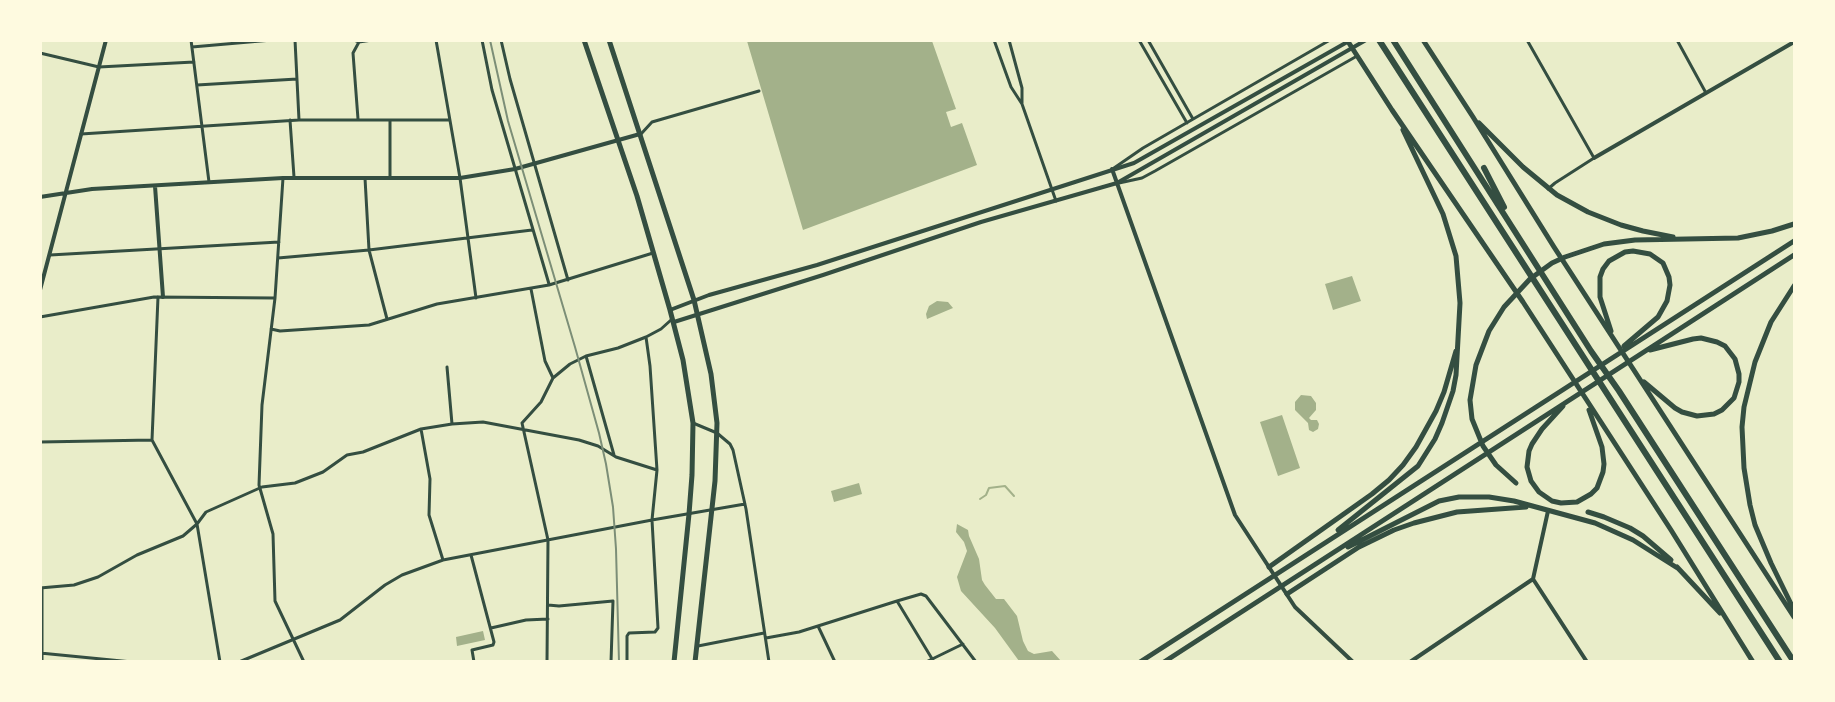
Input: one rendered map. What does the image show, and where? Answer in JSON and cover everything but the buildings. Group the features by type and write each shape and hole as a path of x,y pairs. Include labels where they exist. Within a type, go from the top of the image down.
{"highway":[{"path":"1379,40 1780,662"},
{"path":"1393,40 1591,351 1794,662"},
{"path":"1484,168 1520,238"}],"main road":[{"path":"584,40 654,253 673,320 693,423 689,514 674,662"},
{"path":"609,40 694,300 711,374 717,433 712,510 696,659"},
{"path":"1348,40 1392,110 1523,302 1586,402 1641,483 1753,662"},
{"path":"1424,41 1794,617"},
{"path":"1318,547 1412,471 1435,439 1453,391 1459,339 1458,271 1448,227 1427,178 1392,110"},
{"path":"1473,117 1548,189 1582,209 1621,225 1690,239"},
{"path":"1516,483 1496,465 1483,446 1475,428 1470,400 1473,375 1489,331 1504,307 1530,279 1552,263 1604,244 1635,240 1722,239 1754,236 1794,224"},
{"path":"1140,662 1794,241"},
{"path":"1607,360 1650,324 1667,301 1670,285 1666,270 1663,263 1650,254 1633,251 1617,255 1603,268 1599,286 1603,308 1615,341"},
{"path":"1164,662 1641,353 1663,343 1794,255"},
{"path":"1794,286 1771,322 1755,362 1744,407 1742,427 1744,468 1755,525 1794,610"},
{"path":"1638,376 1668,404 1688,415 1714,414 1728,405 1737,390 1740,374 1735,359 1725,346 1701,338 1663,343"},
{"path":"1269,567 1372,494 1403,465 1436,411 1444,392 1459,339"},
{"path":"1566,402 1537,436 1527,459 1528,474 1535,488 1545,498 1561,504 1578,502 1592,494 1603,472 1602,447 1586,402"},
{"path":"1325,558 1430,506 1448,499 1469,497 1514,501 1595,523 1653,551 1679,569"},
{"path":"1287,594 1359,547 1394,530 1457,512 1531,507"},
{"path":"1588,512 1618,522 1643,536 1679,569 1731,625"}],"street":[{"path":"40,290 106,40"},
{"path":"191,40 209,183"},
{"path":"192,47 272,40"},
{"path":"295,40 299,120"},
{"path":"354,40 359,42 372,40"},
{"path":"436,40 460,178 476,298"},
{"path":"482,40 492,90 549,285"},
{"path":"501,40 510,80 568,280"},
{"path":"994,40 1011,87 1022,104 1056,201"},
{"path":"1009,40 1022,88 1022,104"},
{"path":"1139,40 1187,123"},
{"path":"1148,40 1193,120"},
{"path":"1112,169 1130,155 1330,40"},
{"path":"670,310 709,295 817,265 1134,163 1348,40"},
{"path":"1117,183 1366,40"},
{"path":"1527,40 1593,158"},
{"path":"1677,40 1706,93"},
{"path":"358,119 353,53 359,42"},
{"path":"1548,189 1593,158 1794,42"},
{"path":"40,53 99,67 194,62"},
{"path":"547,662 548,540 522,423 541,402 553,378 570,363 646,337 673,320 823,275 981,222 1142,178 1357,56"},
{"path":"197,85 297,80"},
{"path":"40,197 92,189 294,177 460,178 515,169 619,141 641,134 652,122 759,92"},
{"path":"81,134 290,120 450,120"},
{"path":"290,120 294,177"},
{"path":"390,120 390,178"},
{"path":"1112,169 1235,515 1295,607 1353,662"},
{"path":"283,178 274,298 262,405 259,482 273,534 275,601 304,662"},
{"path":"365,178 369,250 387,319"},
{"path":"156,186 160,297 152,440 197,524 220,662"},
{"path":"277,258 369,250 532,230"},
{"path":"49,255 279,242"},
{"path":"271,329 280,331 369,325 437,304 549,285 654,253"},
{"path":"531,289 545,361 553,378"},
{"path":"40,317 160,297 274,298"},
{"path":"627,662 629,633 655,632 658,628 652,520 657,470 646,337"},
{"path":"586,356 614,457"},
{"path":"447,367 452,424"},
{"path":"42,662 41,588 74,585 98,577 137,555 177,540 197,524 206,512 260,488 295,483 323,472 347,455 363,453 421,429 483,422 579,440 598,446 614,457 657,470"},
{"path":"693,423 717,433 730,444 732,450 745,504 769,662"},
{"path":"421,429 430,479 429,515 443,560"},
{"path":"40,442 152,440"},
{"path":"239,662 340,620 402,574 443,560 745,504"},
{"path":"1410,662 1533,579 1548,511"},
{"path":"471,555 494,642 493,645 472,650 474,662"},
{"path":"1533,579 1587,662"},
{"path":"766,638 799,632 921,594 926,596 976,662"},
{"path":"548,605 613,601 611,662"},
{"path":"897,601 933,660"},
{"path":"491,628 526,620 548,619"},
{"path":"818,626 835,662"},
{"path":"698,646 765,633"},
{"path":"926,662 963,644"},
{"path":"41,653 132,662"}],"shaded area":[{"path":"747,41 932,41 956,109 946,112 951,127 962,123 977,165 803,230"},
{"path":"1352,276 1361,301 1333,310 1325,284"},
{"path":"937,301 948,302 953,308 927,319 929,306"},
{"path":"1301,395 1311,396 1316,403 1316,410 1309,418 1317,420 1319,424 1318,429 1313,432 1309,430 1308,423 1295,410 1295,402"},
{"path":"1282,415 1300,468 1278,476 1260,422"},
{"path":"859,483 862,494 834,502 831,491"},
{"path":"957,524 968,530 979,559 985,585 996,599 1004,599 1017,616 1028,651 1034,654 1052,651 1061,661 1019,661 995,628 961,591 957,577 967,551 964,542 956,532"},
{"path":"483,631 485,640 457,646 456,637"}],"waterway":[{"path":"980,499 986,495 989,488 1005,486 1014,496"}],"railway":[{"path":"490,40 508,121 575,347 606,464 613,507 616,549 619,662"}]}
